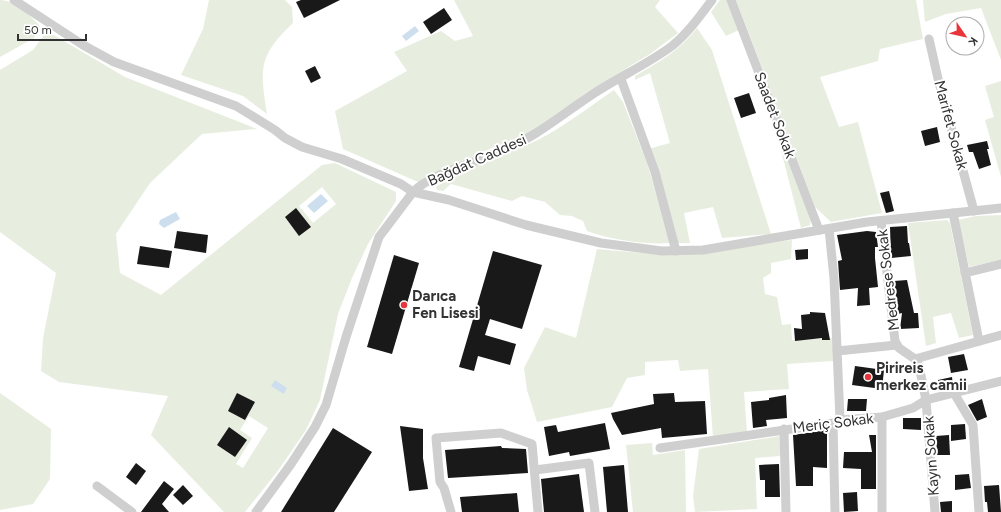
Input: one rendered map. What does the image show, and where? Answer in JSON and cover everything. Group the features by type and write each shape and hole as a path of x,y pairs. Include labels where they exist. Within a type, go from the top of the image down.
{"street":[{"path":"14,0 83,45 114,62 236,106 275,130 284,138 302,147 342,159 401,184 413,192 449,200 526,225 601,243 676,251 703,250 881,221 1001,208"},
{"name":"Bağdat Caddesi","path":"256,512 291,464 315,427 326,404 346,337 379,237 413,192 419,186 454,170 505,150 539,133 587,98 621,79 674,45 693,26 712,0"},
{"name":"Saadet Sokak","path":"731,0 824,230 834,278 837,351 835,512"},
{"name":"Marifet Sokak","path":"929,38 939,83 974,210"},
{"path":"621,79 655,172 676,251"},
{"path":"953,213 978,341"},
{"name":"Medrese Sokak","path":"881,221 895,341 897,345 915,359"},
{"path":"965,272 1001,264"},
{"path":"915,359 1001,335"},
{"path":"837,351 897,345"},
{"name":"Kayın Sokak","path":"915,359 919,366 926,400 935,512"},
{"name":"Meriç Sokak","path":"660,448 837,421 882,417 913,408 926,400 1001,381"},
{"path":"954,393 973,425 979,512"},
{"path":"882,417 882,512"},
{"path":"784,429 786,512"},
{"path":"451,512 444,488 440,482 436,438 501,433 532,444 538,512"},
{"path":"534,470 589,463 595,512"},
{"path":"97,486 132,512"}],"shaded area":[{"path":"0,0 17,6 27,13 40,26 34,38 0,57"},
{"path":"209,0 285,0 292,7 293,23 273,45 264,64 263,85 267,114 243,96 181,75 203,29"},
{"path":"454,0 660,0 655,7 678,33 650,54 587,92 548,122 527,135 494,147 418,182 343,149 335,111 407,71 394,52 441,31 455,41 473,36"},
{"path":"720,0 728,0 739,30 726,36 711,12"},
{"path":"736,0 916,0 923,39 880,49 878,61 820,77 839,127 858,122 882,213 831,222 815,207"},
{"path":"923,0 1001,0 1001,60 981,8 946,14 925,22"},
{"path":"697,28 712,50 771,234 722,238 713,207 684,213 690,243 677,243 648,149 670,143 650,73 635,80 635,76 660,61 676,49"},
{"path":"47,31 125,77 257,129 202,134 150,183 116,234 120,273 161,295 322,165 335,163 396,192 396,201 368,244 352,278 338,314 320,400 306,430 277,472 245,512 224,512 151,435 168,396 59,382 41,371 43,338 56,273 0,232 0,70 33,50","holes":["322,187 336,204 313,223 299,206","249,416 268,428 243,468 236,464 252,438 240,430"]},
{"path":"1001,81 1001,177 985,120 994,117 985,86"},
{"path":"614,90 623,102 647,163 671,243 640,242 596,234 587,231 583,221 572,216 560,215 545,202 522,196 512,201 451,184 443,191 437,190 436,187 476,165 520,148 547,135 573,119"},
{"path":"774,123 811,218 810,225 801,228"},
{"path":"1001,215 1001,260 969,267 958,220 976,216"},
{"path":"947,220 950,223 973,335 959,338 951,313 933,317 936,343 926,346 908,223"},
{"path":"792,240 791,259 771,263 771,273 763,278 765,294 777,297 782,325 791,324 792,340 833,338 833,361 787,364 789,389 744,392 747,432 713,438 708,369 680,371 678,360 645,362 645,375 627,378 612,407 537,422 527,390 524,368 545,327 576,338 597,249 665,255"},
{"path":"0,393 51,429 50,479 33,504 0,510"},
{"path":"780,436 780,456 755,458 757,509 695,512 693,496 699,449"},
{"path":"652,443 653,455 685,450 686,512 633,512 626,445"}],"water":[{"path":"415,26 419,31 406,41 402,36"},
{"path":"321,194 328,201 314,213 307,206"},
{"path":"176,212 180,219 164,228 159,224 160,220"},
{"path":"275,380 287,388 284,394 271,386"}],"building":[{"path":"301,0 340,0 304,18 296,2"},
{"path":"444,8 452,20 431,34 423,22"},
{"path":"315,66 321,78 311,83 305,71"},
{"path":"749,93 756,113 741,118 734,98"},
{"path":"937,127 940,142 925,146 921,131"},
{"path":"987,141 989,149 987,149 991,165 979,169 973,152 969,152 967,145"},
{"path":"889,191 894,211 886,213 880,193"},
{"path":"296,208 311,227 299,236 285,217"},
{"path":"907,226 908,243 911,256 891,258 890,227"},
{"path":"177,231 208,235 206,253 174,248"},
{"path":"867,231 876,232 878,247 875,247 875,258 878,287 869,288 870,305 857,306 858,288 840,290 838,261 842,260 837,235"},
{"path":"140,246 172,251 169,268 137,264"},
{"path":"808,249 808,259 796,260 795,250"},
{"path":"493,251 542,265 522,329 490,319 485,335 516,344 510,365 478,356 474,371 459,367"},
{"path":"394,255 419,263 392,354 367,347"},
{"path":"907,280 914,313 918,313 919,328 900,329 902,313 898,314 894,281"},
{"path":"810,312 825,313 830,340 822,340 822,338 795,341 794,328 802,329 801,315 810,314"},
{"path":"964,354 968,370 951,373 948,357"},
{"name":"Pirireis merkez camii","path":"855,366 884,370 882,389 852,385"},
{"path":"952,377 953,387 940,390 938,380"},
{"path":"237,393 255,402 245,420 228,411"},
{"path":"674,393 675,402 705,401 707,434 662,438 661,428 622,435 611,413 654,404 653,394"},
{"path":"786,395 787,418 766,420 767,426 753,428 751,402 769,400 769,398"},
{"path":"848,399 867,399 866,411 847,411"},
{"path":"982,399 987,417 977,421 968,405"},
{"path":"903,418 921,418 921,430 903,429"},
{"path":"605,423 610,449 570,456 569,452 549,456 544,427 556,425 558,432"},
{"path":"965,424 966,439 951,441 951,425"},
{"path":"400,426 423,429 423,458 428,489 409,491"},
{"path":"229,427 247,440 235,457 217,445"},
{"path":"333,428 372,452 334,512 281,512"},
{"path":"827,430 827,468 813,467 813,486 796,486 793,435"},
{"path":"869,435 876,435 876,489 861,489 861,469 843,468 844,452 872,452"},
{"path":"949,435 950,455 937,455 936,436"},
{"path":"501,446 502,448 526,449 528,473 448,478 445,450"},
{"path":"136,463 146,471 136,485 126,477"},
{"path":"779,464 780,497 765,497 765,480 760,480 759,465"},
{"path":"624,465 628,512 607,512 603,467"},
{"path":"579,474 584,512 544,512 541,479"},
{"path":"969,474 971,488 955,490 955,475"},
{"path":"164,481 174,489 162,504 169,512 141,512"},
{"path":"183,485 193,496 183,505 173,495"},
{"path":"999,485 1001,512 988,512 987,502 985,502 984,486"},
{"path":"857,492 858,511 844,512 843,493"},
{"path":"517,493 519,512 462,512 460,497"},
{"path":"952,501 952,512 941,512 940,502"}],"place":[{"name":"Darıca Fen Lisesi","path":"404,305"},
{"name":"Pirireis merkez camii","path":"868,377"}]}
